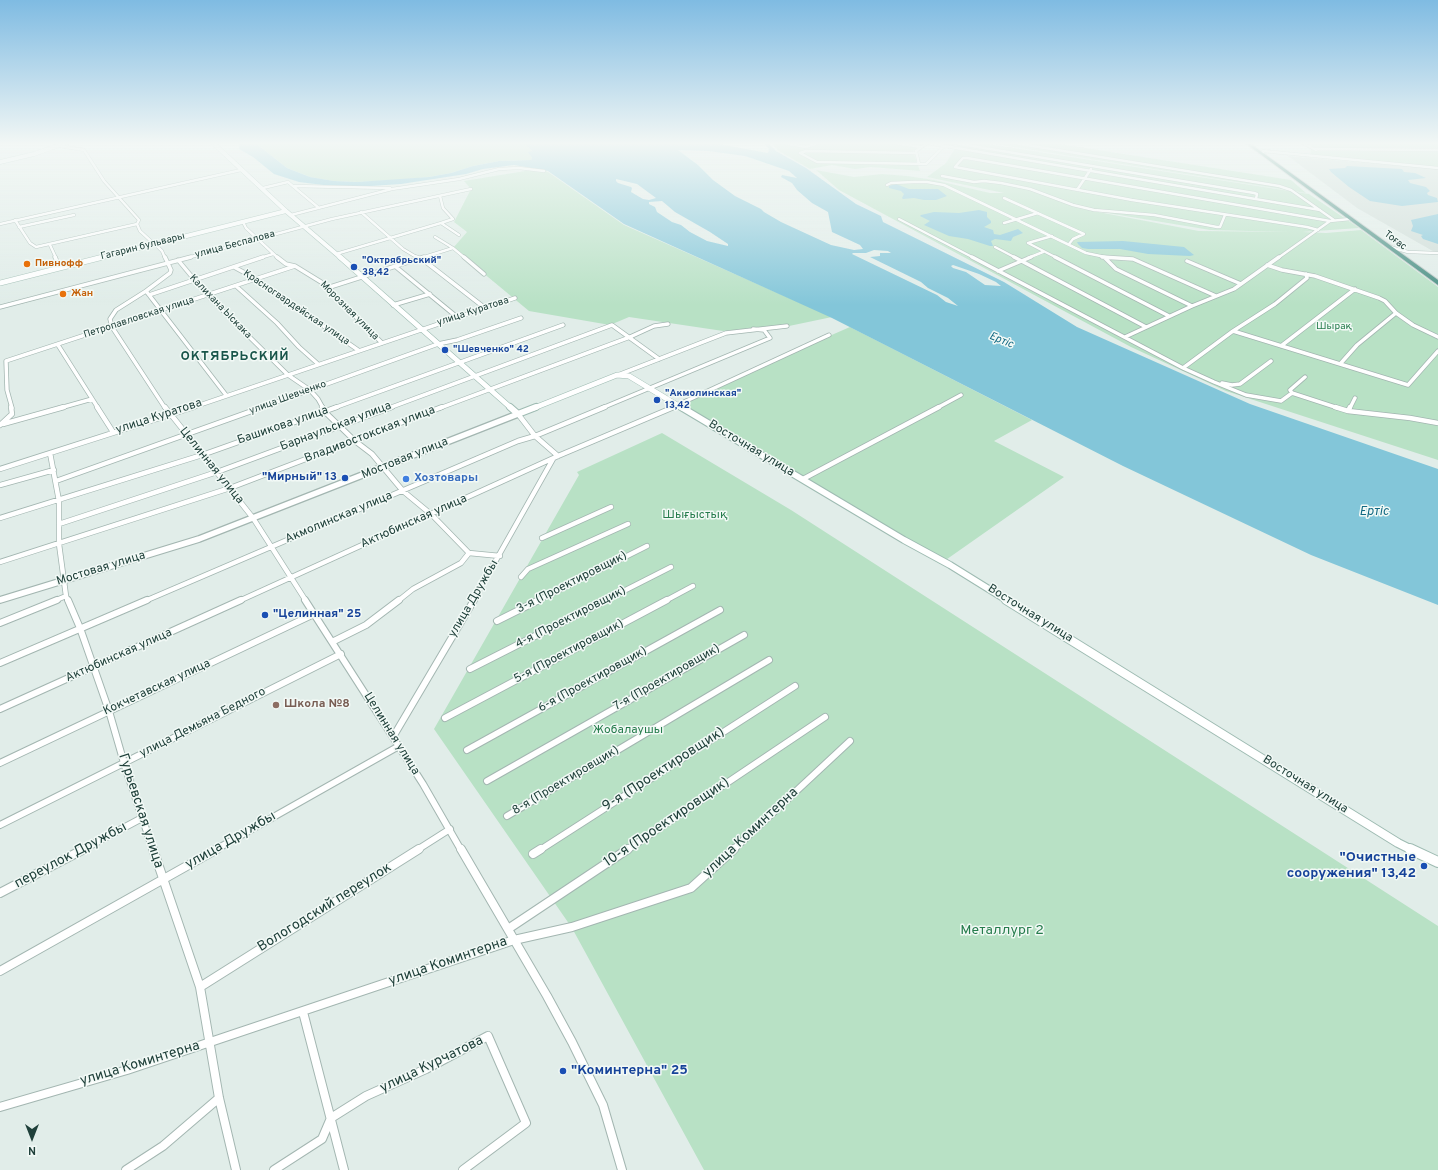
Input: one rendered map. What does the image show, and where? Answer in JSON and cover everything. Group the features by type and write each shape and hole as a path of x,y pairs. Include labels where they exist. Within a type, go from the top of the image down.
{"highway":[{"name":"Тоғас","path":"1320,197 1438,283"}],"main road":[{"path":"272,197 473,376 518,414"},
{"name":"Гагарин бульвары","path":"0,282 59,266 243,222 285,210"},
{"name":"Гагарин бульвары","path":"0,282 285,210"},
{"name":"Восточная улица","path":"617,375 629,376 904,540 950,565 1398,843 1438,862"},
{"name":"Мостовая улица","path":"518,414 617,375"}],"street":[{"path":"0,224 124,197"},
{"path":"306,197 319,208"},
{"path":"291,215 363,197"},
{"name":"улица Беспалова","path":"0,307 258,240 305,226 361,212 437,197"},
{"path":"336,254 441,224 453,219 443,208 440,197"},
{"path":"968,197 1086,253 1105,258 1133,259 1216,296"},
{"path":"1050,197 1073,205 1094,210 1154,215 1217,227 1220,227 1225,215"},
{"path":"1116,197 1318,230"},
{"path":"1191,197 1330,221"},
{"path":"1242,197 1320,210"},
{"path":"1301,197 1334,220"},
{"path":"118,198 139,220 137,224 140,231 162,251 171,270 170,273 148,293"},
{"path":"1004,198 1084,234 1073,239 1069,244"},
{"path":"361,212 390,238 419,259 422,259 485,308"},
{"path":"1004,223 1038,213"},
{"path":"19,227 74,215"},
{"path":"899,219 1183,368 1246,395 1281,401 1288,394 1292,393 1348,411 1410,418 1438,423"},
{"path":"1125,337 1169,316 1234,289 1330,221 1350,219"},
{"path":"15,220 30,243 36,247 137,224"},
{"name":"Морозная улица","path":"243,222 246,228 273,254 286,264 295,266 321,282 382,343"},
{"path":"441,224 459,235"},
{"path":"1052,236 1028,243 1169,316"},
{"path":"435,237 453,248 484,274"},
{"path":"50,245 59,266"},
{"path":"1386,246 1408,252 1438,253"},
{"path":"996,247 1019,261 1146,327"},
{"path":"327,288 453,248"},
{"path":"998,271 1043,252"},
{"path":"1402,258 1405,252 1408,252"},
{"path":"112,327 110,318 116,310 148,293 273,254"},
{"path":"1105,258 1116,269 1192,306"},
{"name":"Калихана Ыскака","path":"178,260 193,280 208,296 288,375 310,390 318,398 325,412 355,441 372,454 403,491 432,515 469,553"},
{"path":"1187,261 1241,284"},
{"path":"1267,265 1282,270 1306,274 1380,298 1385,301 1396,313 1413,325 1438,337"},
{"name":"Петропавловская улица","path":"0,425 12,414 7,390 6,361 208,296 295,266"},
{"path":"396,266 457,317"},
{"name":"Красногвардейская улица","path":"234,267 256,279 358,350"},
{"path":"1183,368 1233,331 1274,304 1307,278 1306,274"},
{"path":"236,286 277,323 299,347 318,364"},
{"path":"1281,346 1355,289"},
{"path":"148,293 226,395"},
{"path":"393,305 430,294"},
{"name":"улица Куратова","path":"0,469 170,415 515,298"},
{"path":"1341,363 1356,345 1396,313"},
{"name":"улица Шевченко","path":"56,481 186,436 438,344 457,340 521,318"},
{"name":"Владивостокская улица","path":"0,562 230,488 630,337 654,326 668,324"},
{"name":"Башикова улица","path":"0,518 59,501 202,455 325,412 563,325"},
{"name":"Барнаульская улица","path":"59,524 217,472 612,325 630,337"},
{"name":"Мостовая улица","path":"617,375 726,333 787,326"},
{"name":"Целинная улица","path":"112,327 170,415 253,518 399,746 450,829 565,1029 603,1105 622,1170"},
{"name":"Акмолинская улица","path":"0,663 518,441 535,436 770,338 764,330 753,329"},
{"path":"1233,331 1341,363 1408,385 1438,351"},
{"name":"Актюбинская улица","path":"0,709 556,458 678,405 829,335"},
{"path":"630,337 659,359"},
{"path":"58,345 113,432"},
{"path":"1214,382 1240,384 1271,360"},
{"path":"1292,393 1290,390 1305,377"},
{"path":"803,479 961,394"},
{"path":"1348,411 1355,398"},
{"path":"0,425 92,399"},
{"path":"518,414 535,436 556,458"},
{"name":"Мостовая улица","path":"0,600 200,539 518,414"},
{"name":"Гурьевская улица","path":"50,453 59,501 59,544 66,596 80,628 94,667 162,881 200,987 219,1098 236,1170"},
{"name":"улица Дружбы","path":"393,737 556,458"},
{"path":"0,485 54,470"},
{"path":"542,538 611,507"},
{"path":"521,577 528,569 628,524"},
{"name":"3-я (Проектировщик)","path":"497,621 647,546"},
{"path":"332,642 366,625 413,590 461,563 469,553 500,556"},
{"name":"4-я (Проектировщик)","path":"470,669 671,567"},
{"name":"5-я (Проектировщик)","path":"445,718 693,586"},
{"path":"0,623 66,596"},
{"name":"6-я (Проектировщик)","path":"467,750 720,610"},
{"name":"Кокчетавская улица","path":"0,763 314,614"},
{"name":"7-я (Проектировщик)","path":"487,781 744,635"},
{"name":"улица Демьяна Бедного","path":"0,825 340,654"},
{"name":"8-я (Проектировщик)","path":"508,816 769,660"},
{"name":"9-я (Проектировщик)","path":"533,854 795,686"},
{"name":"10-я (Проектировщик)","path":"508,929 825,717"},
{"name":"улица Коминтерна","path":"0,1107 127,1070 514,940 572,928 691,888 850,741"},
{"name":"улица Дружбы","path":"0,971 399,746"},
{"name":"переулок Дружбы","path":"0,893 142,818"},
{"name":"Вологодский переулок","path":"200,987 450,829"},
{"path":"303,1012 344,1170"},
{"name":"улица Курчатова","path":"331,1118 366,1096 426,1069 488,1036 526,1122 464,1170"},
{"path":"126,1170 163,1146 219,1098"},
{"path":"274,1170 322,1139 331,1118"}],"shaded area":[{"path":"1342,197 1438,197 1438,254 1357,208"}],"green space":[{"path":"467,197 583,197 624,225 832,317 789,326 723,331 629,317 610,325 529,311 453,248 467,232 454,222"},
{"name":"Шырақ","path":"851,197 1313,197 1359,228 1302,232 1326,233 1361,230 1438,287 1438,460 1226,391 1131,347","holes":["1077,208 1210,230 1289,232 1199,231"]},
{"path":"850,327 1032,420 994,441 1064,477 940,564 678,402"},
{"name":"Металлург 2","path":"662,433 791,510 1438,926 1438,1170 704,1170 572,928 434,729 579,475 577,472"}],"water":[{"name":"Ертіс","path":"585,197 639,197 649,200 656,198 654,197 736,197 761,209 781,222 831,245 854,250 863,249 860,245 832,232 828,212 812,203 805,197 846,197 856,204 881,216 883,222 1004,282 1077,327 1250,404 1438,469 1438,605 1311,555 1123,466 832,318 624,224","holes":["662,201 675,212 710,232 728,244 728,246 707,241 690,232 681,225 672,222 657,212 655,207 649,204 649,202","874,250 888,251 891,253 880,253 880,256 870,257 921,282 928,288 948,298 958,306 946,302 937,295 852,254 866,253","953,265 979,274 1001,286 985,285 966,272 951,266"]},
{"path":"903,197 945,197 936,200 902,198"},
{"path":"1363,197 1433,197 1437,198 1438,202 1402,206 1370,201"},
{"path":"979,210 987,212 987,217 991,223 984,227 993,230 994,234 1000,235 1018,229 1023,233 1013,237 1011,241 995,239 991,241 993,246 990,246 968,239 949,236 924,225 930,221 920,216 934,212 959,213"},
{"path":"1438,214 1438,244 1423,239 1421,236 1423,235 1411,231 1413,226 1411,220"},
{"path":"1123,241 1184,247 1194,255 1148,254 1120,249 1088,249 1082,248 1077,242"}],"place":[{"name":"Пивнофф","path":"27,264"},
{"name":"\"Октрябрьский\" 38,42","path":"354,267"},
{"name":"Жан","path":"63,294"},
{"name":"\"Шевченко\" 42","path":"445,350"},
{"name":"\"Акмолинская\" 13,42","path":"657,400"},
{"name":"\"Мирный\" 13","path":"345,478"},
{"name":"Хозтовары","path":"406,479"},
{"name":"\"Целинная\" 25","path":"265,615"},
{"name":"Школа №8","path":"276,705"},
{"name":"\"Очистные сооружения\" 13,42","path":"1424,866"},
{"name":"\"Коминтерна\" 25","path":"563,1071"}],"district":[{"name":"ОКТЯБРЬСКИЙ","path":"235,357"}],"park label":[{"name":"Шығыстық","path":"695,516"},
{"name":"Жобалаушы","path":"628,731"}]}
